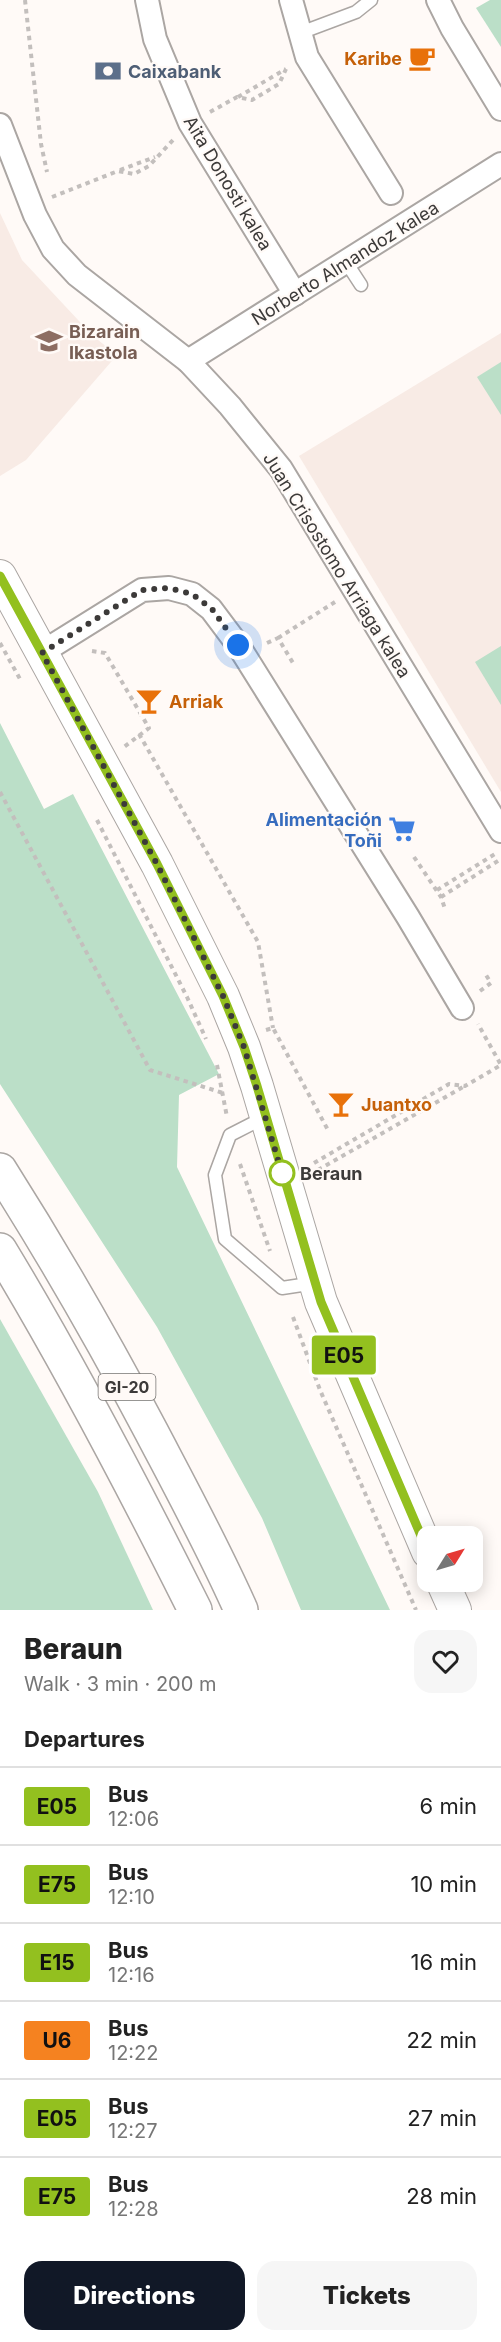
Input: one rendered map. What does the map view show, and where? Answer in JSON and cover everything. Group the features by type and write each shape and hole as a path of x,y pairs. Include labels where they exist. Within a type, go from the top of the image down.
{"highway":[{"name":"GI-20","path":"0,1170 117,1368 177,1480 241,1610"},
{"name":"GI-20","path":"0,1250 103,1430 195,1610"}],"street":[{"name":"Aita Donosti kalea","path":"147,0 155,39 190,123 295,294"},
{"path":"291,0 307,57 391,193"},
{"path":"438,0 452,28 501,109"},
{"name":"Juan Crisostomo Arriaga kalea","path":"0,124 35,215 53,249 76,275 188,361 230,406 281,469 501,831"},
{"name":"Norberto Almandoz kalea","path":"188,361 501,164"},
{"path":"0,576 157,864 223,996 257,1086 321,1302 417,1526"},
{"path":"42,653 142,590 169,588 192,594 212,609 238,645 408,917 470,1007"},
{"path":"447,1592 456,1610"}],"lane":[{"path":"300,33 356,12 371,0"},
{"path":"346,262 361,285"},
{"path":"266,1117 230,1135 215,1175 225,1239 282,1288 316,1283"}],"path":[{"path":"24,0 41,144 48,176"},
{"path":"118,171 134,174 149,166 190,123 285,69"},
{"path":"237,97 252,100 279,84"},
{"path":"52,197 156,157"},
{"path":"50,186 57,206"},
{"path":"278,639 339,600 362,602"},
{"path":"92,651 105,653 149,728 120,749"},
{"path":"140,734 258,942 273,1028 329,1132"},
{"path":"0,792 150,1070 223,1093 257,1086"},
{"path":"96,818 207,1039"},
{"path":"437,890 501,850"},
{"path":"414,856 437,890 445,909"},
{"path":"441,897 501,859"},
{"path":"318,1170 501,1064 470,1007 479,992 490,983 486,975"},
{"path":"264,1031 273,1028"},
{"path":"216,1060 223,1093"},
{"path":"314,1163 449,1084 465,1086"}],"shaded area":[{"name":"Bizarain Ikastola","path":"0,213 22,260 93,336 117,355 26,460 0,476"},
{"path":"501,333 501,792 299,456"}],"green space":[{"path":"490,0 501,0 501,47 476,8"},
{"path":"501,362 501,415 477,377"},
{"path":"501,646 501,705 475,662"},
{"path":"0,723 44,809 73,794 219,1074 179,1095 177,1167 390,1610 301,1610 262,1518 157,1327 0,1084"},
{"path":"0,1319 98,1492 153,1610 0,1610"}],"bus line":[{"name":"E05","path":"0,576 157,864 223,996 257,1086 321,1302 417,1531"}],"place":[{"name":"Karibe","path":"422,58"},
{"name":"Caixabank","path":"108,71"},
{"name":"Bizarain Ikastola","path":"49,341"},
{"name":"Arriak","path":"149,701"},
{"name":"Alimentación Toñi","path":"402,829"},
{"name":"Juantxo","path":"341,1104"},
{"name":"Beraun","path":"282,1173"}],"route":[{"path":"238,645 212,609 192,594 169,588 142,590 42,653 157,864 223,996 244,1047 282,1173"}]}
